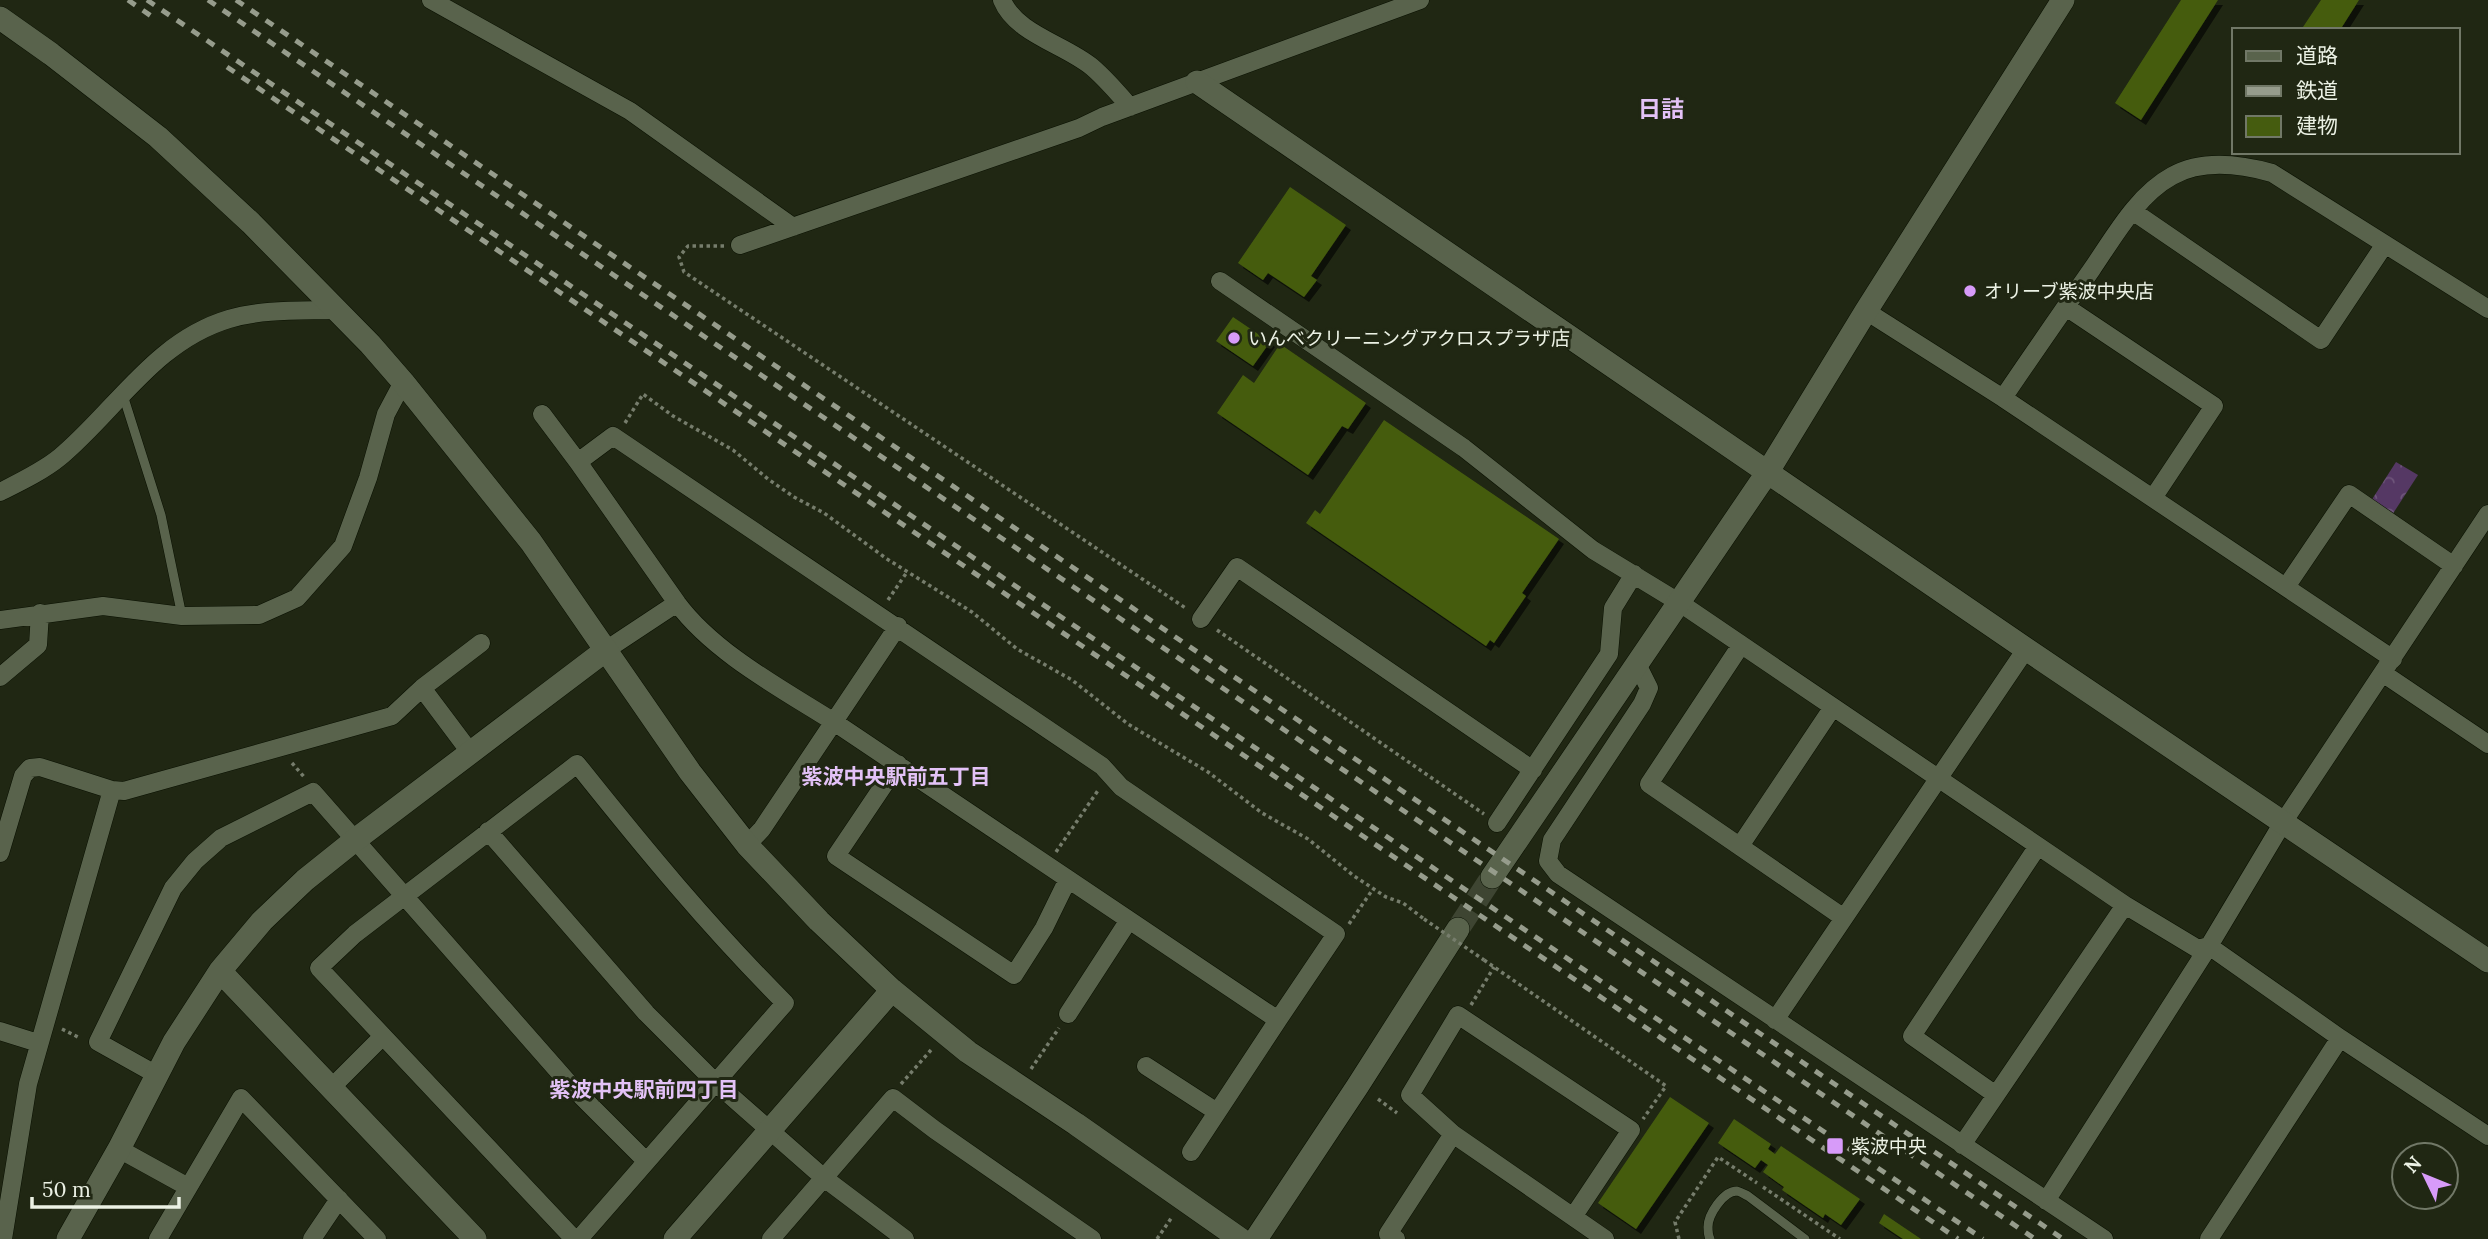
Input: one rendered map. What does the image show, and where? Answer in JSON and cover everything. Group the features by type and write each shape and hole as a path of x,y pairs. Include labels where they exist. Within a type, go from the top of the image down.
{"street":[{"path":"431,0 630,111 793,227"},
{"path":"1002,0 1013,18 1025,29 1057,44 1091,67 1130,107"},
{"path":"740,245 1079,128 1420,0"},
{"path":"1492,877 1768,473 1866,311 2063,0"},
{"path":"0,18 158,137 250,223 370,344 531,542 690,772 747,845 818,921 892,990 968,1052 1240,1239"},
{"path":"1197,82 2282,824 2488,961"},
{"path":"2003,398 2134,212 2154,188 2174,175 2192,168 2217,164 2249,166 2272,173 2488,309"},
{"path":"2134,212 2321,340 2385,244"},
{"path":"1220,281 1464,448 1593,551 1680,603 2125,905 2198,949 2209,946"},
{"path":"2066,307 2214,407 2153,498"},
{"path":"0,492 59,458 163,354 200,330 230,318 264,313 335,310"},
{"path":"1866,311 2003,398 2286,587 2488,744"},
{"path":"0,620 103,606 182,616 260,615 297,598 343,547 368,478 386,414 403,382"},
{"path":"542,414 677,603 695,624 718,644 764,678 898,764 1278,1020"},
{"path":"578,462 613,436 1102,766 1121,787 1336,934 1191,1152"},
{"path":"2286,587 2349,494 2454,566"},
{"path":"2046,1201 2209,946 2282,824 2488,514"},
{"path":"1201,619 1237,567 1533,770"},
{"path":"1497,823 1609,654 1613,608 1634,574"},
{"path":"68,1239 119,1149 174,1042 220,971 262,921 305,880 470,752 606,650 677,603"},
{"path":"0,677 37,645 40,613"},
{"path":"747,845 762,829 898,626"},
{"path":"0,853 23,776 30,768 40,768 112,790 124,791 392,716 422,688 481,643"},
{"path":"1741,645 1649,784 1844,918"},
{"path":"1775,1020 2026,649"},
{"path":"1638,666 1649,688 1642,704 1552,840 1548,860 1558,874 2104,1239"},
{"path":"422,688 470,752"},
{"path":"1740,846 1833,707"},
{"path":"573,1239 319,968 355,934 577,764 681,892 730,948 785,1003 579,1239"},
{"path":"898,764 836,856 1014,975 1044,928 1068,878"},
{"path":"4,1239 28,1084 112,790"},
{"path":"157,1075 98,1042 173,888 195,861 221,838 313,792 402,897 573,1088 646,1161"},
{"path":"488,831 646,1013 716,1083 824,1178 905,1239"},
{"path":"1996,1096 1912,1036 2038,846"},
{"path":"1962,1145 2125,905"},
{"path":"1068,1014 1129,919"},
{"path":"1256,1239 1458,929"},
{"path":"2209,946 2340,1038 2488,1136"},
{"path":"220,971 331,1087 465,1235"},
{"path":"675,1239 892,990"},
{"path":"1573,1217 1631,1129 1458,1016 1410,1095 1453,1134 1573,1217 1605,1239"},
{"path":"0,1031 38,1043"},
{"path":"331,1087 383,1036"},
{"path":"2209,1239 2340,1038"},
{"path":"1146,1066 1217,1112"},
{"path":"158,1239 241,1098 377,1239"},
{"path":"771,1239 893,1098 934,1130 1092,1239"},
{"path":"1396,1239 1388,1234 1453,1134"},
{"path":"119,1149 188,1187"},
{"path":"312,1239 339,1199"}],"lane":[{"path":"122,393 161,515 182,616"},
{"path":"1710,1239 1707,1225 1711,1215 1721,1200 1737,1191 1748,1196 1805,1239"}],"path":[{"path":"740,245 688,246 679,257 684,272 1201,619 1497,823"},
{"path":"616,438 643,394 673,416 733,450 794,497 824,513 907,572 972,612 1017,649 1083,688 1128,724 1208,772 1262,813 1308,839 1373,889 1403,903 1666,1086 1640,1124 1631,1129"},
{"path":"879,614 907,572"},
{"path":"278,746 309,783 313,792"},
{"path":"1055,854 1109,774"},
{"path":"1336,934 1347,927 1373,889"},
{"path":"1463,1018 1494,967"},
{"path":"1031,1069 1068,1014"},
{"path":"45,1020 90,1042 98,1042"},
{"path":"893,1098 897,1088 931,1050"},
{"path":"1378,1099 1397,1113"},
{"path":"1157,1239 1172,1217"}],"green space":[{"path":"2396,462 2418,475 2392,515 2371,501"}],"building":[{"path":"2181,0 2218,0 2141,120 2115,103"},
{"path":"2321,0 2359,0 2341,28 2302,28"},
{"path":"1290,187 1346,225 1311,276 1317,280 1304,297 1268,273 1263,280 1238,263"},
{"path":"1233,317 1270,342 1253,366 1216,341"},
{"path":"1280,344 1366,403 1348,429 1342,426 1308,475 1217,413 1243,375 1254,383"},
{"path":"1384,420 1559,539 1522,593 1526,596 1494,643 1490,640 1486,646 1306,523 1315,510 1320,514"},
{"path":"1670,1097 1709,1123 1636,1229 1598,1203"},
{"path":"1734,1119 1771,1144 1768,1149 1775,1154 1781,1146 1860,1199 1841,1225 1825,1214 1823,1218 1782,1190 1784,1187 1763,1172 1768,1165 1761,1160 1755,1168 1718,1143"},
{"path":"1884,1214 1921,1239 1903,1239 1879,1223"}],"tunnel":[{"path":"1458,929 1492,877"}],"railway":[{"path":"128,0 154,18"},
{"path":"147,0 1983,1239"},
{"path":"208,0 2035,1239"},
{"path":"236,0 2063,1239"},
{"path":"227,67 1958,1239"}],"place":[{"name":"オリーブ紫波中央店","path":"1970,291"},
{"name":"いんべクリーニングアクロスプラザ店","path":"1234,338"},
{"name":"紫波中央","path":"1835,1146"}],"district":[{"name":"日詰","path":"1661,108"},
{"name":"紫波中央駅前五丁目","path":"896,776"},
{"name":"紫波中央駅前四丁目","path":"644,1089"}]}
